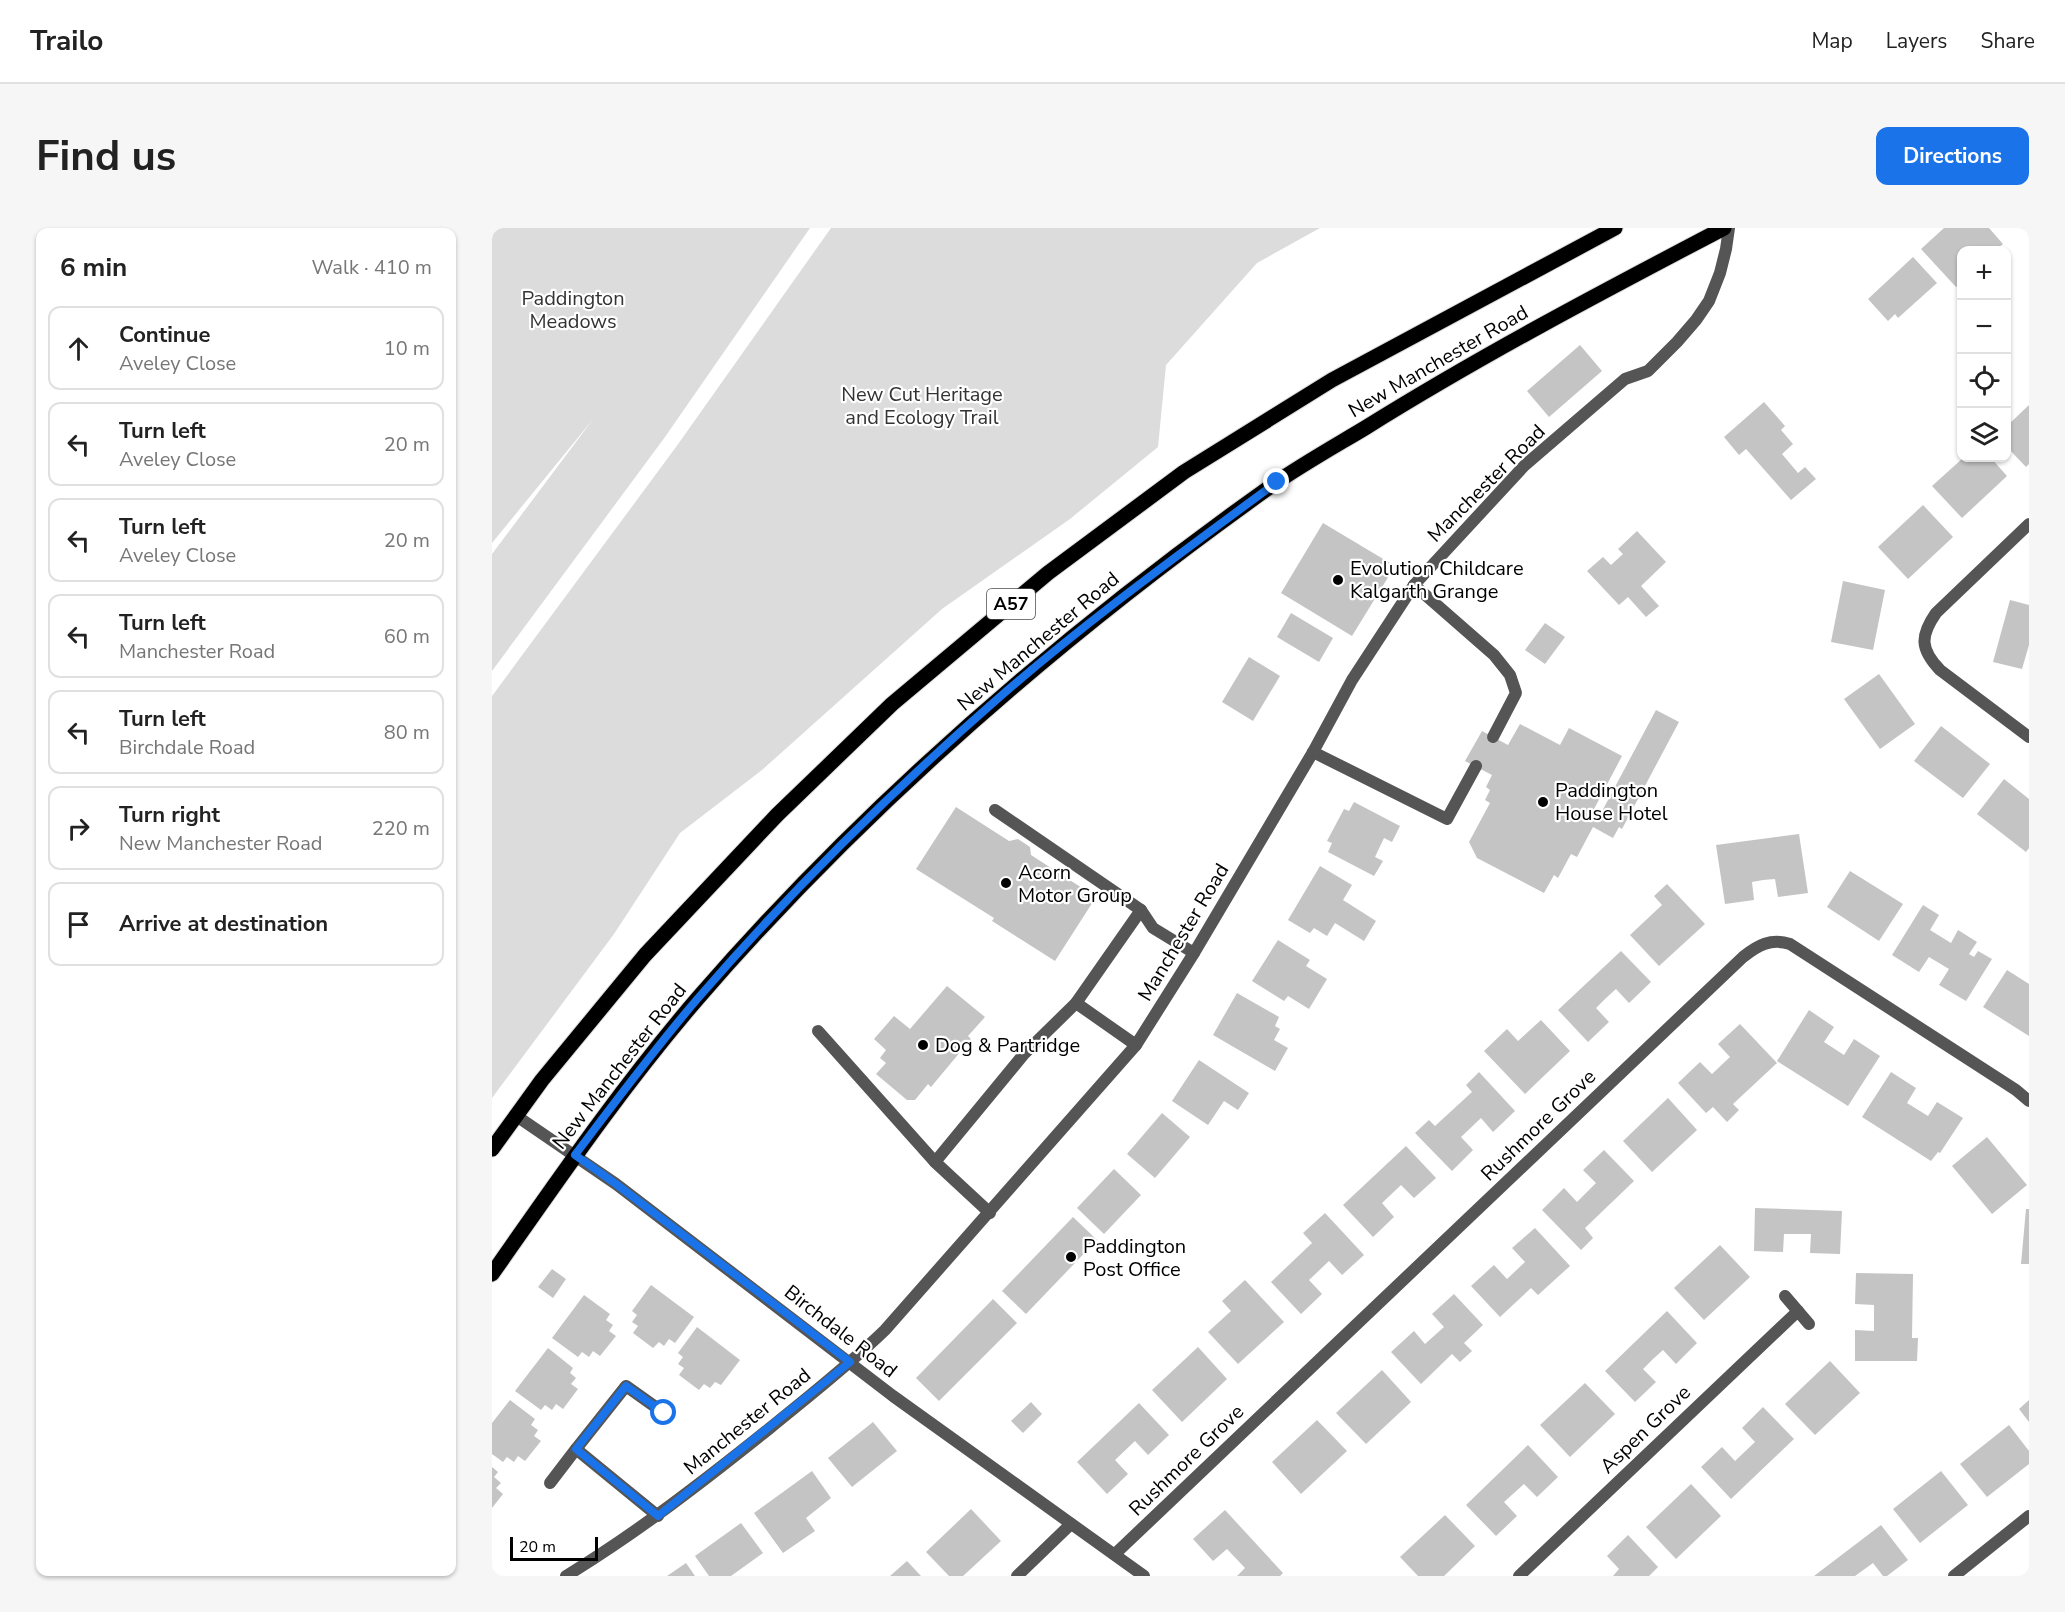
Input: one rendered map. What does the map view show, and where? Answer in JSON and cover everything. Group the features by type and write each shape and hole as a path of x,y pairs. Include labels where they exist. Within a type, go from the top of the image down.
{"main road":[{"name":"New Manchester Road","path":"492,1149 515,1115 645,956 777,814 892,704 1048,573 1184,472 1332,380 1615,228"},
{"name":"New Manchester Road","path":"492,1274 575,1155 700,996 810,877 994,702 1096,617 1277,482 1445,378 1543,323 1726,228"}],"street":[{"name":"Manchester Road","path":"566,1576 658,1516 850,1362 885,1329 990,1213 1136,1045 1194,953 1352,680 1414,585 1524,466 1625,379 1648,371 1696,320 1709,301 1720,273 1726,228"},
{"path":"2029,524 1936,613 1926,627 1923,645 1929,659 1940,670 2029,737"},
{"path":"1414,585 1494,656 1510,675 1516,693 1492,737"},
{"path":"1312,752 1447,819 1476,766"},
{"path":"995,810 1141,910 1153,928 1194,953"},
{"path":"935,1162 1024,1054 1076,1003 1141,910"},
{"name":"Rushmore Grove","path":"1115,1554 1743,957 1760,944 1771,941 1790,944 2016,1090 2029,1101"},
{"path":"1076,1003 1136,1045"},
{"path":"818,1031 935,1162 990,1213"},
{"name":"Birchdale Road","path":"515,1115 616,1184 893,1396 1144,1576"},
{"path":"1785,1296 1809,1324"},
{"name":"Aspen Grove","path":"1520,1576 1798,1311"},
{"path":"550,1484 626,1386 664,1413"},
{"path":"576,1449 658,1516"},
{"path":"1954,1576 2029,1516"},
{"path":"1017,1576 1071,1524"}],"green space":[{"name":"Paddington Meadows","path":"492,228 810,228 665,437 492,671 492,554 594,418 492,543"},
{"name":"New Cut Heritage and Ecology Trail","path":"831,228 1320,228 1257,263 1166,365 1158,447 1070,519 942,609 762,770 680,833 614,934 492,1098 492,696 676,447"}],"building":[{"path":"1944,228 1989,228 2003,244 2001,246 1957,246 1956,287 1921,249"},
{"path":"1913,257 1937,283 1898,318 1895,314 1888,321 1868,299"},
{"path":"1580,345 1602,371 1549,417 1527,391"},
{"path":"1764,402 1785,426 1781,430 1793,444 1782,454 1798,473 1805,467 1816,479 1791,500 1746,449 1739,455 1724,437"},
{"path":"2029,405 2029,464 2026,467 2011,451 2011,422"},
{"path":"1959,462 1995,462 2007,476 1962,518 1932,486"},
{"path":"1923,505 1953,537 1908,579 1878,547"},
{"name":"Evolution Childcare Kalgarth Grange","path":"1323,523 1395,566 1352,636 1281,593"},
{"path":"1637,531 1666,562 1641,586 1659,606 1646,617 1628,597 1619,605 1587,571 1603,557 1611,565 1623,554 1618,549"},
{"path":"1843,581 1885,590 1873,650 1831,642"},
{"path":"2010,600 2029,605 2029,645 2022,669 1993,662"},
{"path":"1291,613 1333,638 1319,662 1277,637"},
{"path":"1545,623 1565,637 1545,664 1525,650"},
{"path":"1249,657 1280,676 1253,721 1222,702"},
{"path":"1879,674 1915,724 1880,749 1844,699"},
{"name":"Paddington House Hotel","path":"1656,710 1679,722 1622,829 1619,827 1613,838 1593,827 1577,857 1571,854 1558,878 1554,875 1544,893 1477,858 1469,842 1490,803 1485,800 1490,790 1486,787 1492,775 1465,761 1482,731 1508,745 1520,724 1560,745 1569,728 1622,756 1593,811 1600,815"},
{"path":"1941,726 1990,764 1963,798 1914,761"},
{"path":"2004,779 2029,799 2029,848 2026,852 1977,814"},
{"path":"1354,802 1400,826 1392,842 1384,838 1375,857 1383,861 1374,876 1328,852 1332,843 1327,841 1344,809 1349,811"},
{"name":"Acorn Motor Group","path":"956,807 1009,841 1018,839 1030,847 1031,855 1096,897 1055,961 992,921 994,918 916,869"},
{"path":"1799,834 1808,893 1778,897 1775,879 1763,880 1752,882 1754,900 1725,904 1716,845"},
{"path":"1320,866 1352,885 1343,900 1376,921 1364,941 1335,923 1327,936 1314,928 1310,933 1288,920"},
{"path":"1850,871 1903,904 1879,941 1827,907"},
{"path":"1667,884 1705,924 1659,966 1630,935 1662,905 1654,896"},
{"path":"1923,905 1939,915 1930,930 1951,943 1958,930 1977,942 1969,954 1974,957 1978,951 1992,959 1966,1001 1939,985 1949,969 1929,957 1919,972 1892,955"},
{"path":"1278,940 1310,960 1306,966 1327,979 1309,1009 1288,996 1284,1001 1252,981"},
{"path":"1621,951 1651,982 1629,1003 1616,989 1606,998 1596,1008 1609,1022 1588,1042 1558,1010"},
{"path":"2007,970 2029,984 2029,1036 1983,1007"},
{"name":"Dog & Partridge","path":"947,986 985,1017 968,1036 971,1039 931,1087 928,1084 915,1100 907,1100 876,1074 886,1063 880,1058 886,1050 874,1039 894,1016 910,1029"},
{"path":"1237,993 1279,1017 1275,1026 1280,1029 1274,1040 1288,1048 1275,1071 1213,1035"},
{"path":"1809,1010 1834,1027 1824,1042 1844,1055 1854,1039 1880,1056 1848,1106 1777,1061"},
{"path":"1541,1020 1570,1051 1525,1094 1484,1051 1507,1029 1518,1041"},
{"path":"1740,1024 1777,1063 1733,1104 1739,1110 1727,1122 1713,1107 1706,1113 1678,1083 1700,1062 1712,1074 1730,1057 1718,1044"},
{"path":"1199,1060 1249,1093 1238,1110 1224,1101 1208,1125 1172,1101"},
{"path":"1479,1072 1515,1111 1493,1132 1481,1118 1461,1137 1473,1150 1452,1171 1415,1133 1429,1120 1435,1126 1472,1092 1466,1085"},
{"path":"1891,1072 1916,1088 1907,1103 1928,1116 1937,1102 1963,1118 1940,1153 1938,1152 1931,1161 1862,1117"},
{"path":"1668,1098 1697,1130 1652,1172 1623,1141"},
{"path":"1162,1113 1190,1137 1155,1178 1127,1154"},
{"path":"1987,1137 2027,1185 1992,1214 1952,1166"},
{"path":"1406,1146 1436,1178 1414,1198 1401,1185 1382,1203 1394,1217 1373,1237 1343,1205"},
{"path":"1604,1150 1634,1181 1585,1228 1593,1238 1581,1250 1542,1210 1564,1188 1577,1202 1596,1183 1583,1170"},
{"path":"1114,1169 1141,1195 1104,1234 1077,1208"},
{"path":"1755,1208 1842,1211 1840,1254 1810,1253 1811,1234 1784,1234 1783,1252 1754,1251"},
{"path":"2026,1209 2029,1209 2029,1264 2021,1264"},
{"path":"1325,1213 1364,1255 1342,1275 1329,1261 1309,1280 1322,1294 1301,1314 1271,1282 1312,1243 1303,1233"},
{"path":"1073,1217 1097,1240 1026,1314 1002,1291"},
{"path":"1535,1228 1570,1266 1538,1295 1531,1288 1500,1317 1471,1286 1494,1265 1507,1279 1525,1262 1512,1248"},
{"path":"1720,1245 1750,1277 1704,1320 1674,1288"},
{"path":"552,1269 566,1279 553,1298 538,1287"},
{"path":"1856,1273 1913,1274 1912,1338 1918,1338 1917,1361 1855,1361 1855,1330 1874,1331 1874,1305 1855,1304"},
{"path":"1245,1280 1284,1322 1238,1364 1208,1332 1231,1311 1222,1301"},
{"path":"651,1285 694,1317 675,1343 669,1339 664,1346 659,1342 653,1348 633,1333 638,1326 632,1322 637,1315 632,1311"},
{"path":"1454,1294 1483,1325 1464,1343 1472,1351 1460,1362 1452,1354 1421,1384 1391,1352 1414,1331 1425,1344 1444,1327 1432,1314"},
{"path":"584,1295 610,1314 606,1320 613,1325 609,1331 616,1336 600,1356 593,1351 589,1357 582,1352 578,1357 552,1338"},
{"path":"993,1299 1017,1323 939,1401 916,1378"},
{"path":"1667,1311 1697,1343 1676,1364 1663,1350 1653,1359 1643,1369 1656,1382 1635,1402 1605,1371"},
{"path":"697,1327 740,1360 721,1385 715,1382 710,1388 704,1384 699,1390 679,1375 684,1368 678,1364 683,1357 678,1353"},
{"path":"1198,1347 1227,1379 1182,1422 1152,1390"},
{"path":"548,1348 573,1368 570,1373 576,1378 571,1384 578,1389 563,1409 556,1404 552,1410 545,1405 541,1410 515,1391"},
{"path":"1830,1361 1860,1393 1815,1435 1785,1404"},
{"path":"1382,1370 1411,1402 1366,1444 1336,1413"},
{"path":"1585,1383 1615,1414 1570,1457 1540,1425"},
{"path":"510,1400 535,1419 531,1425 538,1430 534,1436 541,1441 525,1461 518,1456 514,1462 507,1457 503,1462 492,1454 492,1423"},
{"path":"2029,1400 2029,1422 2019,1409"},
{"path":"1031,1402 1042,1414 1023,1433 1011,1421"},
{"path":"1139,1403 1169,1435 1148,1455 1135,1441 1115,1460 1128,1474 1107,1494 1077,1462"},
{"path":"1763,1407 1794,1439 1731,1499 1701,1467 1722,1447 1735,1461 1755,1442 1742,1428"},
{"path":"1317,1420 1347,1451 1301,1494 1272,1462"},
{"path":"873,1422 897,1451 852,1487 828,1458"},
{"path":"2009,1425 2029,1451 2029,1464 1987,1497 1960,1464"},
{"path":"1528,1445 1558,1477 1537,1497 1524,1484 1504,1502 1517,1516 1496,1536 1466,1505"},
{"path":"492,1467 498,1472 494,1477 501,1483 496,1488 503,1494 492,1508"},
{"path":"812,1471 831,1498 806,1518 815,1531 783,1553 754,1513"},
{"path":"1941,1471 1968,1505 1920,1543 1893,1509"},
{"path":"1691,1484 1721,1516 1676,1559 1646,1527"},
{"path":"971,1509 1001,1541 963,1576 949,1576 926,1552"},
{"path":"1225,1510 1283,1573 1280,1576 1237,1576 1245,1568 1227,1549 1213,1561 1193,1539"},
{"path":"1445,1515 1475,1546 1444,1576 1418,1576 1400,1557"},
{"path":"741,1523 763,1553 731,1576 709,1576 695,1556"},
{"path":"1881,1525 1908,1560 1887,1576 1883,1576 1873,1563 1855,1576 1814,1576"},
{"path":"1628,1535 1658,1567 1649,1576 1613,1576 1619,1569 1607,1556"},
{"path":"907,1561 921,1576 890,1576"},
{"path":"686,1563 695,1576 667,1576"}],"place":[{"name":"Evolution Childcare Kalgarth Grange","path":"1338,580"},
{"name":"Paddington House Hotel","path":"1543,802"},
{"name":"Acorn Motor Group","path":"1006,883"},
{"name":"Dog & Partridge","path":"923,1045"},
{"name":"Paddington Post Office","path":"1071,1257"}],"route":[{"path":"664,1413 626,1386 576,1449 658,1516 850,1362 575,1155 700,996 810,877 901,788 994,702 1096,617 1277,482"}]}
